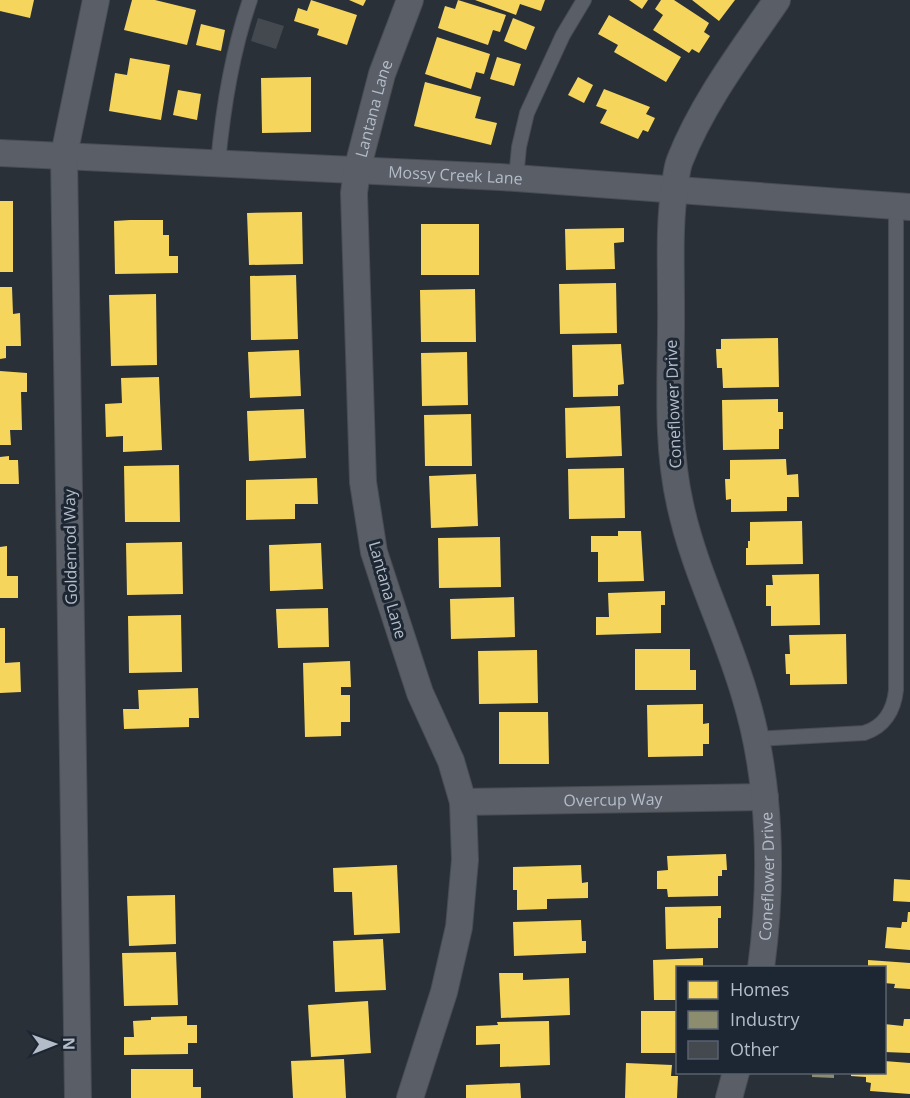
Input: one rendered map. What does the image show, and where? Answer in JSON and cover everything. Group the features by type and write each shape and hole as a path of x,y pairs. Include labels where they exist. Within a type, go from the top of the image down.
{"street":[{"name":"Goldenrod Way","path":"78,1098 64,156 96,0"},
{"name":"Lantana Lane","path":"410,0 382,74 357,170 354,193 363,482 374,552 420,693 452,761 463,802 465,860 459,927 444,992 410,1098"},
{"name":"Coneflower Drive","path":"761,966 768,904 765,797 755,739 746,698 734,661 692,554 679,502 672,453 670,212 679,162 715,90 777,0"},
{"name":"Mossy Creek Lane","path":"0,153 516,178 903,207"},
{"name":"Overcup Way","path":"463,802 765,797"},
{"path":"729,1098 735,1074"}],"lane":[{"path":"218,163 221,124 233,62 250,0"},
{"path":"516,178 519,147 527,113 563,35 584,0"},
{"path":"755,739 864,733 874,730 882,723 895,703 903,207"}],"building: Homes":[{"path":"0,0 34,0 30,18 0,11"},
{"path":"132,0 155,0 196,10 187,45 124,30"},
{"path":"311,0 357,15 347,45 317,35 319,29 294,21 298,8 307,11"},
{"path":"349,0 366,0 363,6"},
{"path":"458,0 506,15 500,32 493,30 488,45 438,28 445,6 455,9"},
{"path":"475,0 545,0 541,11 520,4 516,15"},
{"path":"629,0 648,0 642,9"},
{"path":"661,0 674,0 709,23 704,32 710,36 699,53 692,49 689,53 653,30 663,15 655,9"},
{"path":"692,0 735,0 719,21"},
{"path":"609,15 681,57 666,82 614,52 618,45 598,34"},
{"path":"513,18 535,27 526,50 504,41"},
{"path":"201,24 225,30 221,51 196,45"},
{"path":"437,37 490,54 484,74 476,72 471,89 425,74"},
{"path":"497,57 521,64 514,86 490,79"},
{"path":"130,58 170,65 161,120 109,111 115,73 127,75"},
{"path":"311,77 311,132 262,133 261,78"},
{"path":"578,77 593,85 584,103 568,95"},
{"path":"425,82 481,97 475,118 497,123 491,145 414,126"},
{"path":"604,89 650,107 646,114 655,118 648,132 643,130 638,139 600,123 607,110 596,106"},
{"path":"178,90 201,94 197,120 173,115"},
{"path":"0,201 13,201 13,272 0,272"},
{"path":"302,212 303,264 249,265 247,213"},
{"path":"163,220 163,235 169,235 169,256 178,256 178,273 115,274 114,221"},
{"path":"421,224 479,224 479,275 421,275"},
{"path":"624,228 624,242 614,243 615,269 566,270 565,229"},
{"path":"296,275 298,339 251,340 250,276"},
{"path":"616,283 617,333 560,334 559,284"},
{"path":"0,287 12,287 13,314 20,313 21,346 6,346 6,358 0,359"},
{"path":"475,289 476,342 421,342 420,290"},
{"path":"156,294 157,365 111,366 109,295"},
{"path":"778,338 779,387 723,388 722,368 717,368 716,349 721,349 721,339"},
{"path":"621,344 624,384 618,385 618,396 573,397 572,345"},
{"path":"299,350 301,396 250,398 248,352"},
{"path":"467,352 468,405 422,406 421,353"},
{"path":"0,371 27,373 27,392 21,392 22,430 10,430 11,445 0,445"},
{"path":"159,377 162,450 123,452 123,436 106,437 105,404 122,403 121,378"},
{"path":"778,399 778,412 783,412 783,429 779,429 779,449 723,450 722,400"},
{"path":"620,406 622,456 566,458 565,408"},
{"path":"304,409 306,458 249,461 247,411"},
{"path":"471,414 472,466 425,466 424,415"},
{"path":"9,456 9,460 18,460 19,484 0,484 0,457"},
{"path":"786,459 787,475 798,474 799,497 787,497 787,511 731,512 731,499 726,500 725,479 730,479 730,460"},
{"path":"179,465 180,522 125,522 124,466"},
{"path":"624,468 625,518 569,519 568,469"},
{"path":"476,474 478,526 431,528 429,476"},
{"path":"317,478 318,504 295,504 295,519 246,520 246,480"},
{"path":"802,521 803,564 746,565 750,522"},
{"path":"618,531 641,531 644,581 598,582 598,552 591,552 591,536 618,536"},
{"path":"500,537 501,587 439,588 438,538"},
{"path":"182,542 183,594 127,595 126,543"},
{"path":"321,543 323,589 270,591 269,545"},
{"path":"7,546 7,576 18,576 18,598 0,598 0,547"},
{"path":"819,574 820,625 771,626 771,606 766,606 766,585 773,585 772,575"},
{"path":"665,591 665,605 661,605 661,633 596,635 596,617 609,617 608,593"},
{"path":"514,597 515,637 451,639 450,599"},
{"path":"328,608 329,647 278,648 276,609"},
{"path":"181,615 182,672 129,673 128,616"},
{"path":"0,628 5,628 5,663 20,662 21,692 0,693"},
{"path":"846,634 847,684 790,685 790,674 786,674 785,654 790,654 789,635"},
{"path":"635,649 690,649 690,670 696,670 696,690 635,690"},
{"path":"537,650 538,703 479,704 478,651"},
{"path":"350,661 351,687 341,687 341,695 350,695 350,722 341,722 341,736 305,737 303,663"},
{"path":"198,688 199,718 189,718 189,727 124,729 123,709 139,709 138,690"},
{"path":"703,704 703,724 709,723 709,744 703,744 703,756 648,757 647,705"},
{"path":"499,712 548,712 549,764 499,764"},
{"path":"726,854 727,870 722,870 722,876 718,876 718,896 668,897 667,889 657,889 657,871 668,870 667,856"},
{"path":"397,865 400,933 354,935 352,892 334,892 333,868"},
{"path":"581,865 582,883 588,882 588,898 547,899 547,909 517,910 517,890 513,890 513,867"},
{"path":"894,879 910,880 910,902 893,901"},
{"path":"175,895 176,944 129,946 127,896"},
{"path":"721,906 721,918 718,918 718,948 666,949 665,907"},
{"path":"908,912 910,912 910,950 885,948 887,927 901,928 902,922 907,922"},
{"path":"581,920 582,941 586,941 586,953 514,956 513,922"},
{"path":"383,939 386,990 335,992 333,941"},
{"path":"176,952 178,1005 124,1006 122,953"},
{"path":"703,958 703,966 676,966 676,1000 654,1000 653,960"},
{"path":"868,960 910,963 910,989 894,988 895,984 886,983 886,966 868,966"},
{"path":"499,973 523,973 523,980 569,978 570,1015 501,1018"},
{"path":"368,1001 371,1053 311,1057 308,1005"},
{"path":"641,1011 676,1011 676,1053 641,1053"},
{"path":"187,1016 187,1025 197,1025 197,1043 188,1043 188,1054 124,1055 124,1037 134,1037 133,1021 151,1020 151,1017"},
{"path":"904,1019 910,1019 910,1053 886,1052 886,1024 903,1026"},
{"path":"549,1021 550,1065 500,1067 500,1044 476,1045 476,1026 498,1025 497,1022"},
{"path":"344,1059 346,1098 293,1098 291,1061"},
{"path":"886,1061 910,1063 910,1094 870,1091 871,1083 866,1082 866,1077 851,1076 851,1074 886,1074"},
{"path":"626,1063 672,1065 671,1076 678,1076 677,1098 625,1098"},
{"path":"131,1069 193,1069 193,1087 201,1087 201,1098 131,1098"},
{"path":"520,1083 521,1098 466,1098 466,1085"}],"building: Industry":[{"path":"812,1074 834,1074 834,1078 812,1077"}],"building: Other":[{"path":"258,18 284,26 276,49 251,41"}]}
